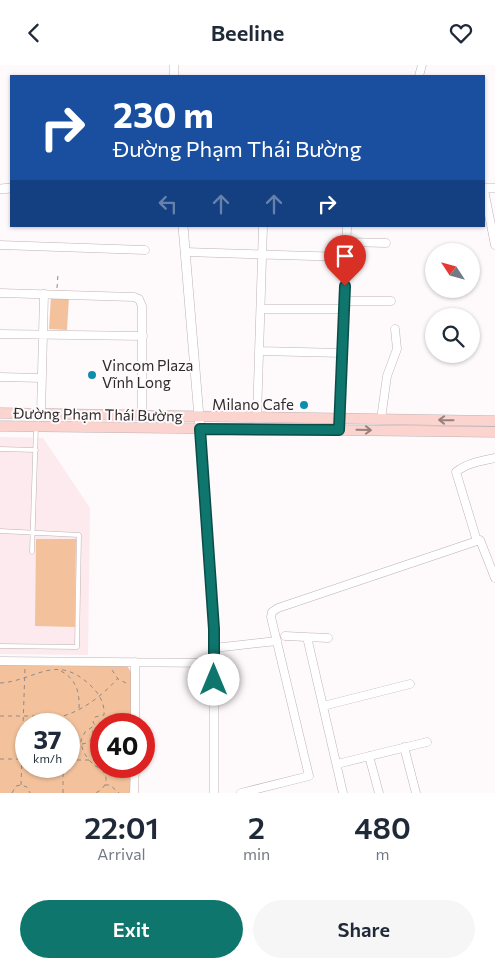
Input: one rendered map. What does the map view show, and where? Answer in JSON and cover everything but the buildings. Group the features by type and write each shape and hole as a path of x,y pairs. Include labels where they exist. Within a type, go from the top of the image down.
{"main road":[{"name":"Đường Phạm Thái Bường","path":"0,413 495,421"},
{"path":"339,430 340,418"},
{"name":"Đường Phạm Thái Bường","path":"0,426 495,432"}],"street":[{"path":"485,194 495,245"},
{"path":"184,227 200,429 214,648 214,793"},
{"path":"258,417 263,227"},
{"path":"340,418 347,227"},
{"path":"346,242 386,243"},
{"path":"0,245 145,250"},
{"path":"185,252 346,257"},
{"path":"0,293 138,298 142,304 142,415"},
{"path":"41,414 44,294"},
{"path":"344,301 391,301"},
{"path":"261,309 344,309"},
{"path":"381,419 387,375 394,348 395,329"},
{"path":"0,334 143,336"},
{"path":"259,351 342,353"},
{"path":"0,377 42,378"},
{"path":"477,541 456,472 477,462 495,459"},
{"path":"241,793 309,776 271,617 272,612 278,608 480,540 493,568 495,577"},
{"path":"285,636 328,638"},
{"path":"307,637 343,793"},
{"path":"214,648 277,641"},
{"path":"0,661 214,663"},
{"path":"135,661 135,713"},
{"path":"323,706 410,684"},
{"path":"337,764 427,742"},
{"path":"404,747 416,793"},
{"path":"369,756 379,793"},
{"path":"134,793 135,778"}],"lane":[{"path":"32,552 36,427"},
{"path":"0,449 36,450"},
{"path":"0,531 79,535 77,647 0,646"}],"path":[{"path":"57,294 58,274"},
{"path":"24,713 25,661"},
{"path":"111,661 113,672 122,682 135,684"},
{"path":"60,670 71,677 79,692 79,709"},
{"path":"0,684 43,671 60,670 73,672 92,686 104,705 104,713"},
{"path":"70,713 99,696 118,678"},
{"path":"0,716 15,716"},
{"path":"90,729 83,735 81,744 82,749 90,760"},
{"path":"81,744 87,743 90,740"},
{"path":"0,759 15,759"},
{"path":"80,760 90,760"},
{"path":"21,778 21,785"},
{"path":"63,778 63,793"},
{"path":"95,793 100,791 106,778"},
{"path":"12,793 16,786 21,785 27,787 30,793"},
{"path":"104,785 110,785 119,793"}],"shaded area":[{"path":"51,296 69,297 67,330 49,329"},
{"path":"0,437 43,438 90,508 88,655 0,654"},
{"path":"36,539 76,539 75,627 35,626"},
{"path":"0,664 124,664 128,667 131,672 131,713 90,713 90,778 131,778 131,793 0,793"}],"place":[{"name":"Vincom Plaza Vĩnh Long","path":"92,375"},
{"name":"Milano Cafe","path":"304,405"}],"route":[{"path":"214,680 214,629 200,429 339,430 345,286"}]}
